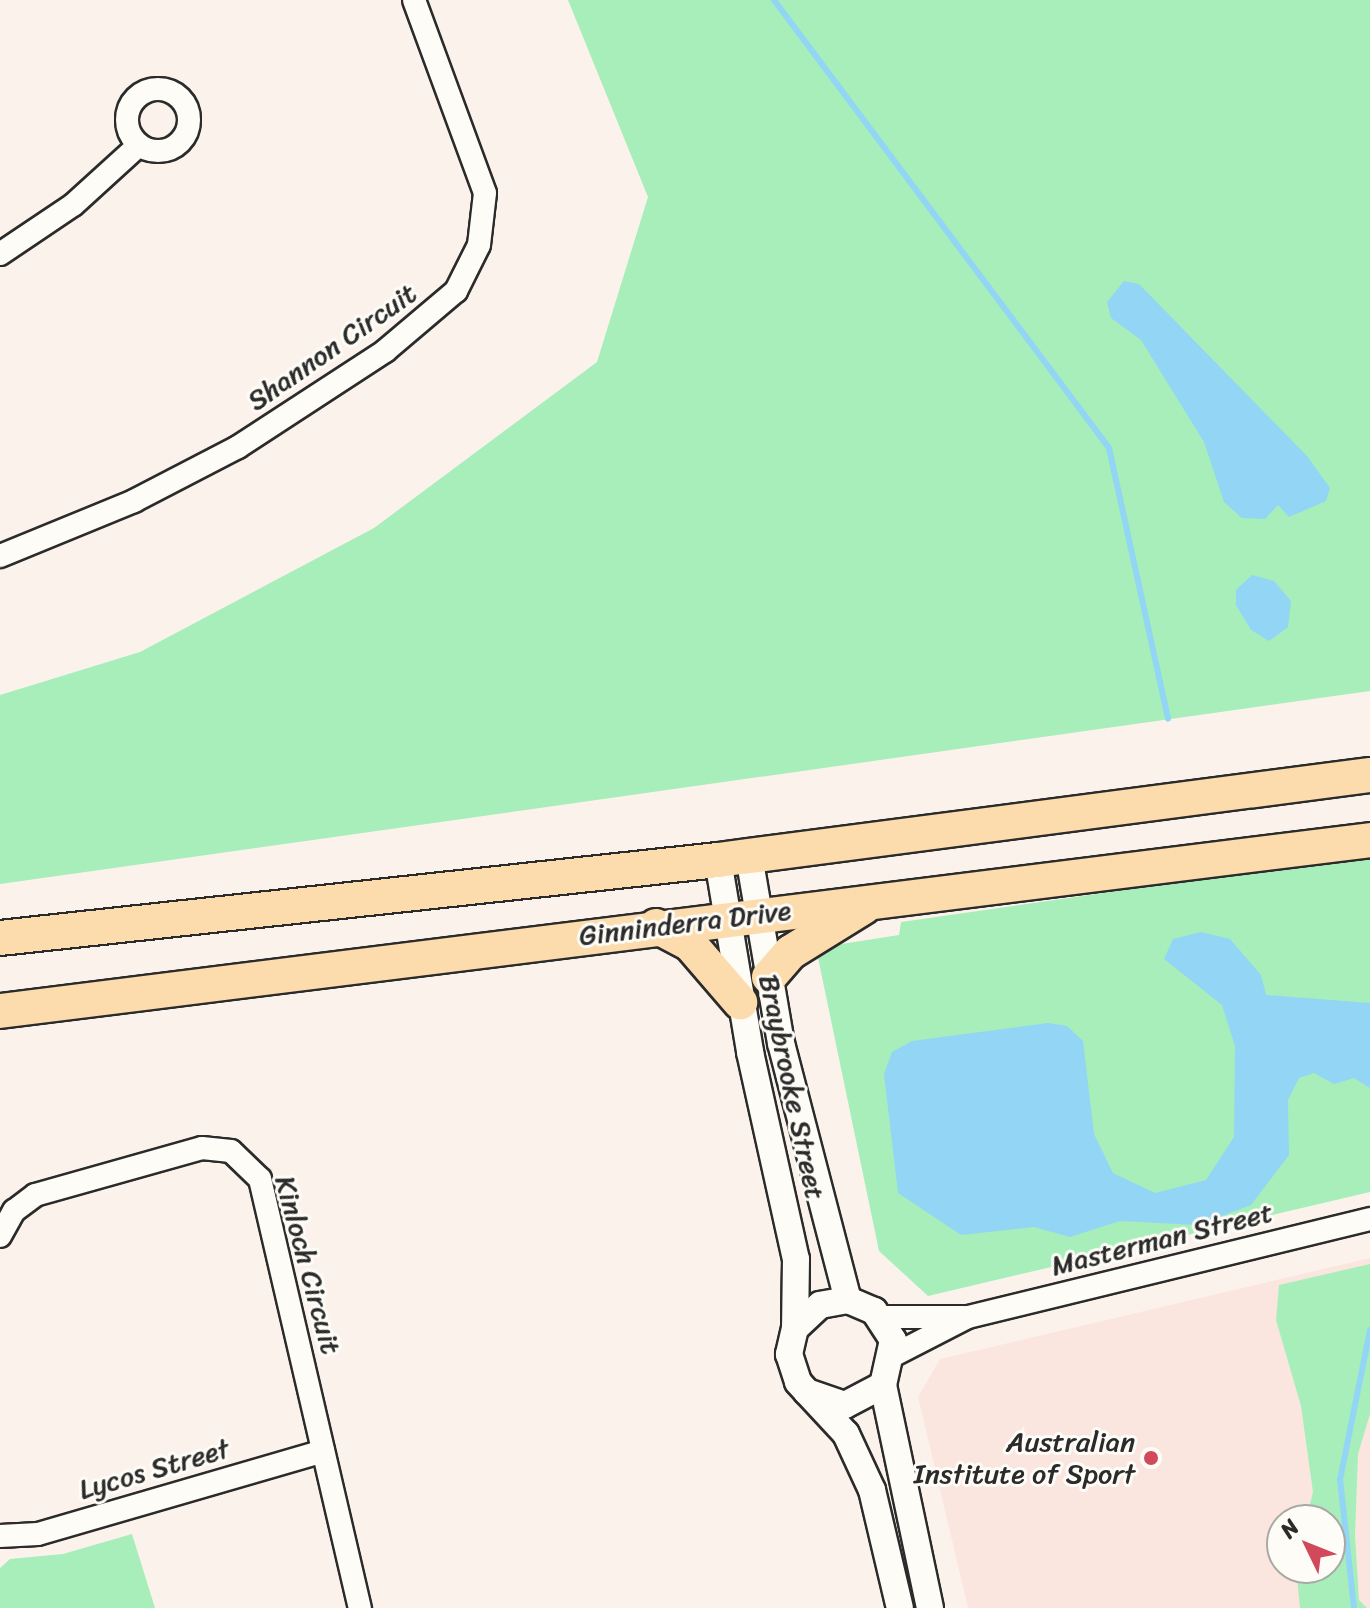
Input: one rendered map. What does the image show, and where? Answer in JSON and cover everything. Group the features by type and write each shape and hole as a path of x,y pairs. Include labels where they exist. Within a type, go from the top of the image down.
{"main road":[{"path":"0,938 734,858 1370,775"},
{"name":"Ginninderra Drive","path":"0,1011 656,926 1370,840"},
{"path":"769,977 791,952 874,901"},
{"path":"656,926 690,944 740,1002"}],"street":[{"name":"Shannon Circuit","path":"0,556 134,501 238,447 373,360 456,291 479,245 484,185 414,0"},
{"path":"0,254 85,196 139,145"},
{"name":"Braybrooke Street","path":"734,858 742,916 740,1002 796,1259 795,1328"},
{"name":"Braybrooke Street","path":"742,916 769,977 848,1300"},
{"name":"Kinloch Circuit","path":"0,1236 14,1211 35,1195 202,1148 231,1151 260,1179 360,1608"},
{"name":"Masterman Street","path":"894,1355 968,1317 1370,1219"},
{"path":"900,1608 872,1490 846,1434 807,1392 790,1363 795,1328 820,1305 848,1300 881,1317 894,1355 883,1385 930,1608"},
{"name":"Masterman Street","path":"881,1317 968,1317"},
{"path":"807,1392 845,1405 883,1385"},
{"name":"Lycos Street","path":"0,1536 38,1534 323,1451"}],"shaded area":[{"name":"Australian Institute of Sport","path":"1370,1258 1370,1608 968,1608 918,1397 940,1359"}],"green space":[{"path":"568,0 1370,0 1370,691 0,884 0,695 140,652 374,528 597,362 648,197"},
{"path":"1370,855 1370,1192 928,1296 879,1251 816,948 899,935 901,922"},
{"path":"1370,1264 1370,1414 1358,1454 1355,1535 1359,1600 1367,1608 1300,1608 1298,1584 1346,1584 1346,1504 1310,1504 1313,1492 1301,1406 1276,1320 1279,1285"},
{"path":"132,1534 155,1608 0,1608 0,1568 10,1559 63,1554"}],"water":[{"path":"1124,281 1139,284 1307,456 1330,488 1326,501 1289,517 1278,505 1265,519 1242,518 1224,502 1204,442 1141,340 1111,318 1107,302"},
{"path":"1252,575 1274,581 1291,601 1288,627 1269,641 1251,630 1236,605 1236,590"},
{"path":"1201,932 1230,939 1261,975 1266,995 1370,1003 1370,1088 1354,1078 1334,1084 1314,1073 1299,1078 1288,1100 1289,1155 1251,1205 1197,1225 1120,1221 1070,1237 1034,1227 961,1235 898,1193 884,1074 892,1052 912,1041 1048,1023 1067,1026 1083,1041 1094,1134 1113,1173 1155,1193 1206,1180 1234,1137 1235,1046 1222,1005 1164,959 1173,939"}],"waterway":[{"path":"774,0 1109,448 1168,719"},
{"path":"1354,1608 1340,1480 1370,1330"}],"place":[{"name":"Australian Institute of Sport","path":"1151,1458"}]}
